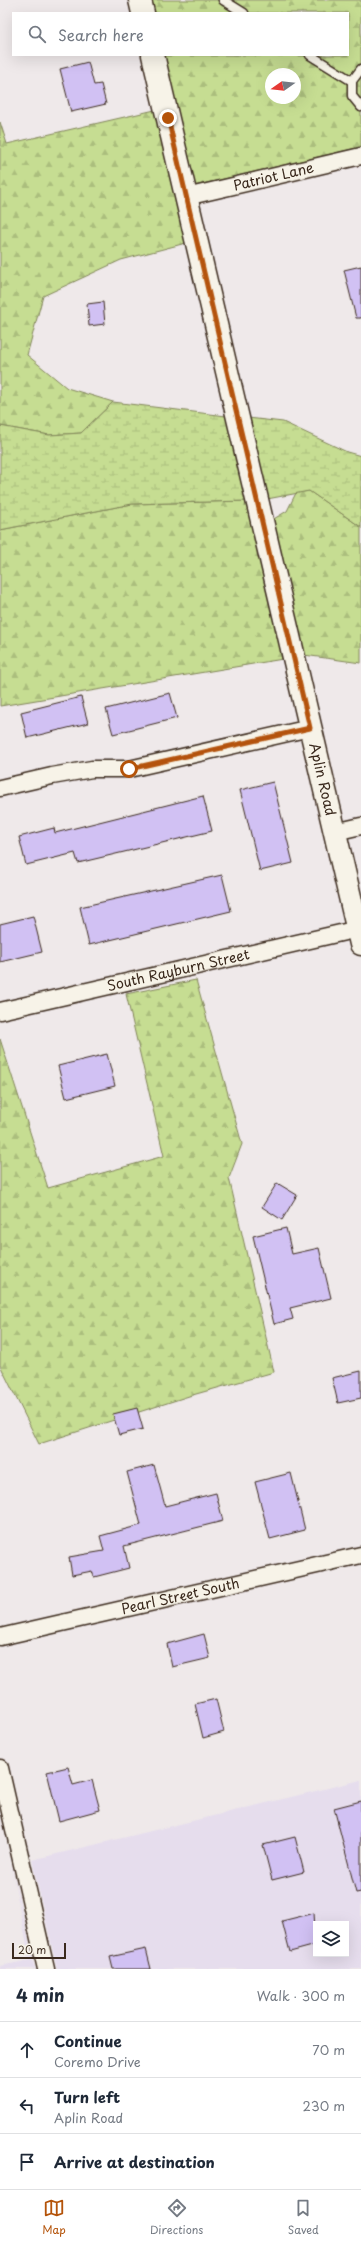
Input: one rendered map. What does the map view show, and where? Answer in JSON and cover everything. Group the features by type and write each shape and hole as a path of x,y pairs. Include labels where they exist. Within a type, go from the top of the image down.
{"street":[{"path":"140,0 143,12"},
{"name":"Aplin Road","path":"153,56 359,936"},
{"name":"Patriot Lane","path":"186,197 361,156"},
{"path":"0,788 52,776 92,769 129,769 310,728"},
{"path":"335,832 361,826"},
{"name":"South Rayburn Street","path":"0,1012 359,936"},
{"name":"Pearl Street South","path":"0,1637 361,1555"},
{"path":"0,1768 46,1969"}],"lane":[{"path":"223,0 242,12"},
{"path":"312,56 352,81"},
{"path":"361,69 352,81 352,96 361,107"}],"shaded area":[{"path":"361,1780 361,1969 57,1969 32,1860"},
{"path":"11,1865 35,1969 0,1969 0,1966 30,1960"}],"green space":[{"path":"151,0 361,0 361,147 194,186 163,56 349,56 349,12 154,12"},
{"path":"155,110 186,243 121,260 43,296 27,355 67,388 113,402 81,433 49,435 0,426 0,122 7,144"},
{"path":"113,402 226,416 246,501 132,504 0,530 0,426 49,435 81,433"},
{"path":"248,418 283,422 347,452 361,456 361,527 309,491 267,499"},
{"path":"309,491 361,527 361,663 304,655 272,520 287,511 296,493"},
{"path":"246,501 283,659 0,706 0,530 132,504"},
{"path":"196,980 242,1144 229,1178 274,1372 189,1396 39,1444 0,1365 0,1039 48,1188 164,1156 126,994"}],"building":[{"path":"88,62 94,85 101,84 106,104 71,112 60,69"},
{"path":"361,266 361,318 356,318 344,270"},
{"path":"103,302 105,324 89,326 87,304"},
{"path":"170,693 177,718 113,734 106,709"},
{"path":"81,697 88,723 27,738 21,712"},
{"path":"273,782 293,863 260,871 240,790"},
{"path":"203,796 212,831 78,863 75,853 26,865 19,837 54,828 55,833"},
{"path":"222,875 231,911 89,945 80,907"},
{"path":"33,916 42,952 0,962 0,924"},
{"path":"107,1054 115,1086 66,1098 58,1066"},
{"path":"277,1183 297,1195 282,1220 262,1207"},
{"path":"286,1228 292,1254 319,1248 331,1298 290,1308 293,1319 274,1324 253,1236"},
{"path":"361,1371 361,1398 338,1403 332,1378"},
{"path":"137,1408 143,1429 119,1435 113,1414"},
{"path":"154,1465 165,1506 216,1493 223,1521 124,1546 129,1568 94,1577 92,1571 72,1575 69,1557 104,1551 100,1536 141,1525 127,1472"},
{"path":"291,1473 305,1530 270,1539 255,1482"},
{"path":"204,1634 210,1658 172,1667 167,1644"},
{"path":"216,1699 224,1732 203,1738 195,1704"},
{"path":"68,1767 73,1785 92,1780 100,1810 59,1821 47,1772"},
{"path":"361,1801 361,1892 356,1893 334,1808"},
{"path":"295,1837 304,1872 272,1880 263,1845"},
{"path":"314,1913 313,1946 290,1952 282,1921"},
{"path":"146,1949 151,1969 113,1969 110,1957"}],"route":[{"path":"129,769 310,728 168,118"}]}
